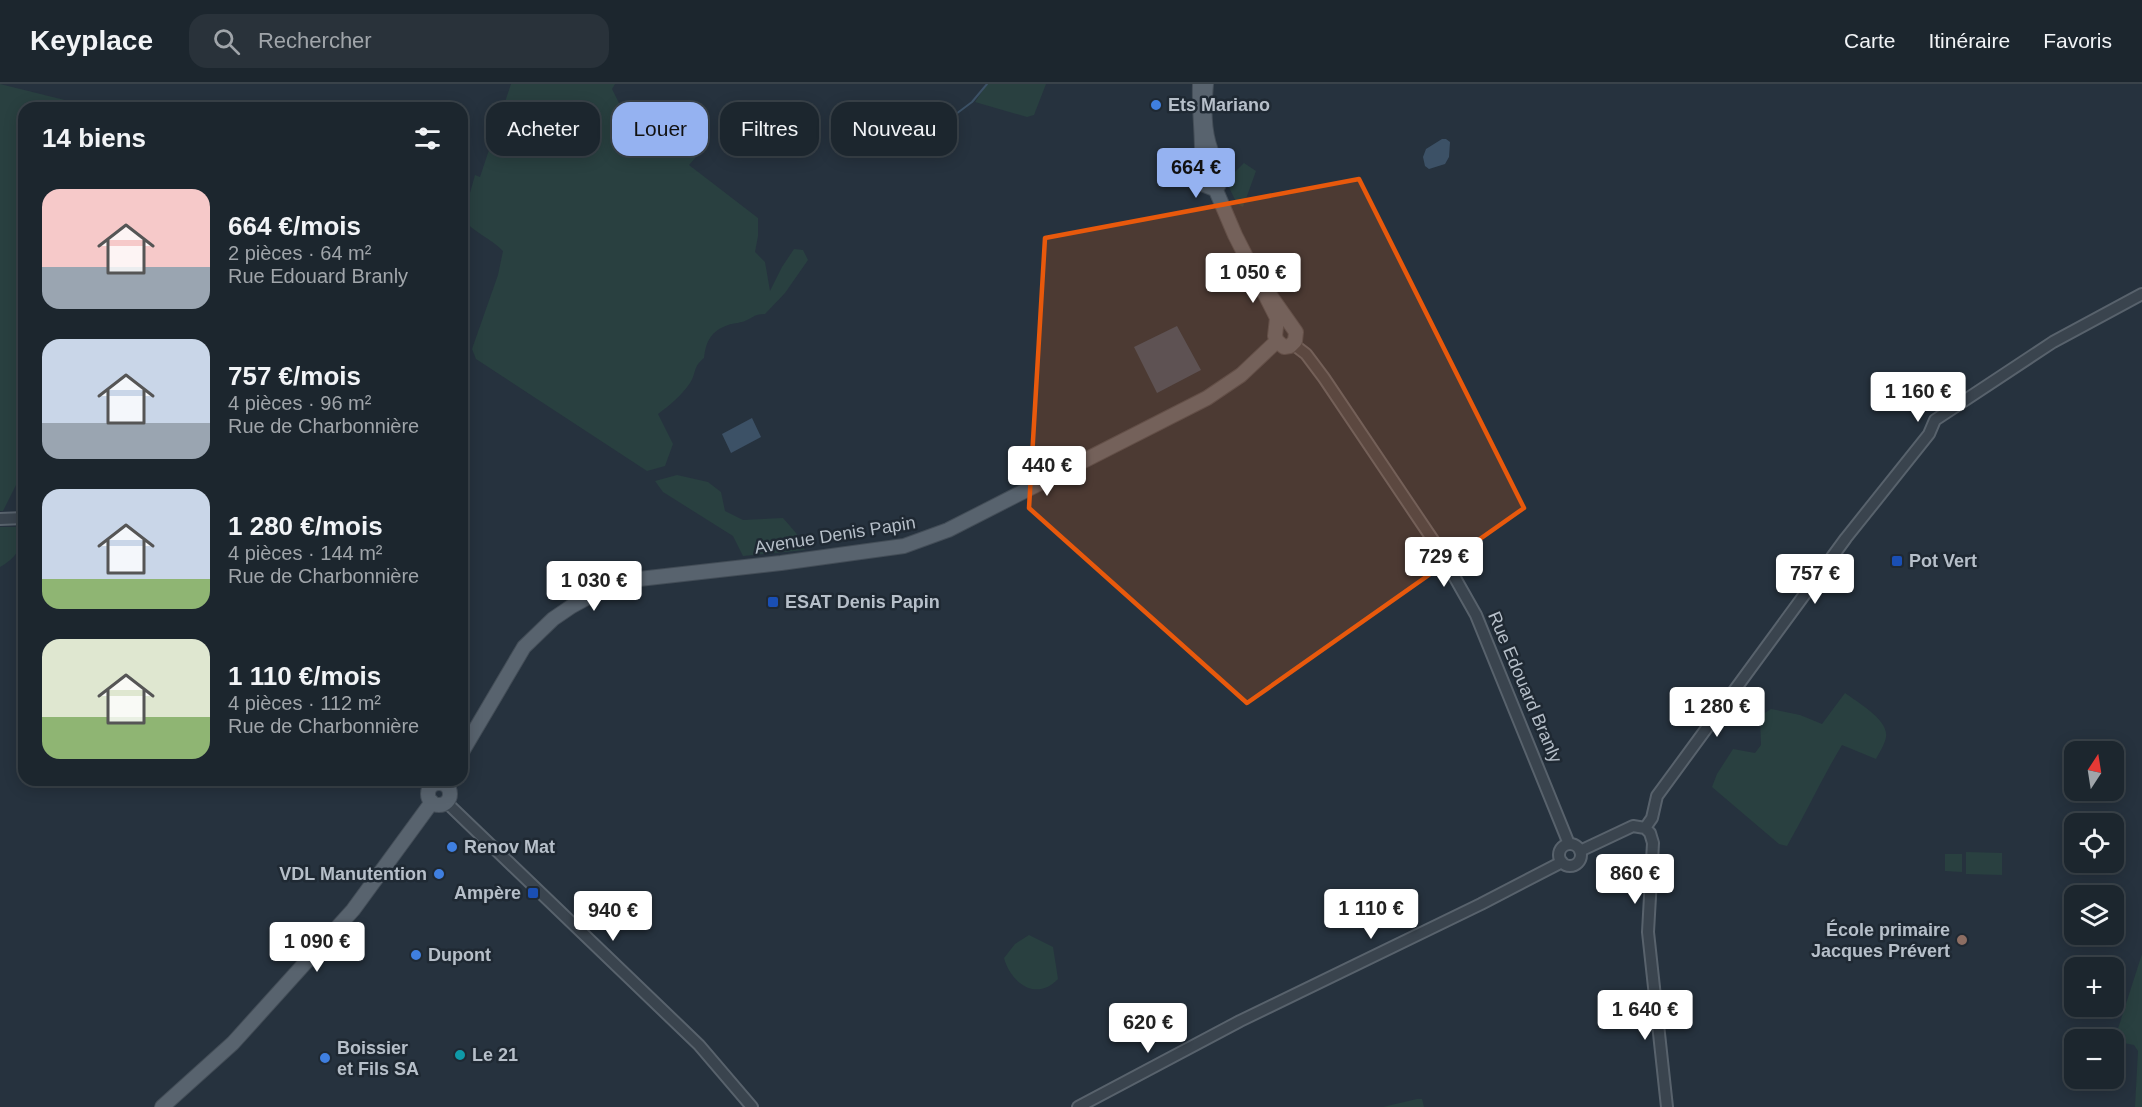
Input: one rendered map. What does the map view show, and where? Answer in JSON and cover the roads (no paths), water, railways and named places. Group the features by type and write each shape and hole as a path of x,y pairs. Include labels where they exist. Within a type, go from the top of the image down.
{"main road":[{"path":"1200,84 1202,152 1199,177 1202,184 1208,188 1215,188 1221,184 1223,177 1212,154 1205,128 1206,84"},
{"path":"1201,171 1209,164 1219,167"},
{"path":"1215,188 1234,235 1277,318 1276,336 1284,346 1293,344 1296,336 1292,328 1255,274"},
{"path":"1276,336 1286,325 1292,328"},
{"name":"Avenue Denis Papin","path":"468,742 524,647 553,619 592,595 639,579 869,552 904,546 927,539 948,531 1205,399 1241,375 1276,336"},
{"path":"434,786 428,795 439,802"},
{"path":"162,1107 233,1043 353,910 439,802 450,792 441,786"}],"street":[{"path":"1645,828 1652,818 1658,794 1846,538 1929,434 1935,420 2053,342 2142,294"},
{"name":"Rue Edouard Branly","path":"1293,344 1306,354 1324,378 1437,546 1476,615 1569,844"},
{"path":"0,519 18,518"},
{"path":"439,802 699,1045 752,1107"},
{"path":"1580,851 1633,826 1645,828 1650,832 1653,843 1648,932 1667,1107"},
{"path":"1569,844 1576,846 1580,851 1580,858 1570,866 1562,862 1559,856 1560,849 1569,844"},
{"path":"1078,1107 1240,1022 1562,862"}],"water":[{"path":"1442,139 1450,142 1449,157 1445,164 1429,169 1425,166 1423,157 1426,149"},
{"path":"1177,326 1201,370 1157,393 1134,347"},
{"path":"752,418 761,437 731,453 722,434"}],"waterway":[{"path":"957,113 972,102 987,84"}],"place":[{"name":"Ets Mariano","path":"1156,105"},
{"name":"Pot Vert","path":"1897,561"},
{"name":"ESAT Denis Papin","path":"773,602"},
{"name":"Renov Mat","path":"452,847"},
{"name":"VDL Manutention","path":"439,874"},
{"name":"Ampère","path":"533,893"},
{"name":"École primaire Jacques Prévert","path":"1962,940"},
{"name":"Dupont","path":"416,955"},
{"name":"Le 21","path":"460,1055"},
{"name":"Boissier et Fils SA","path":"325,1058"}]}
